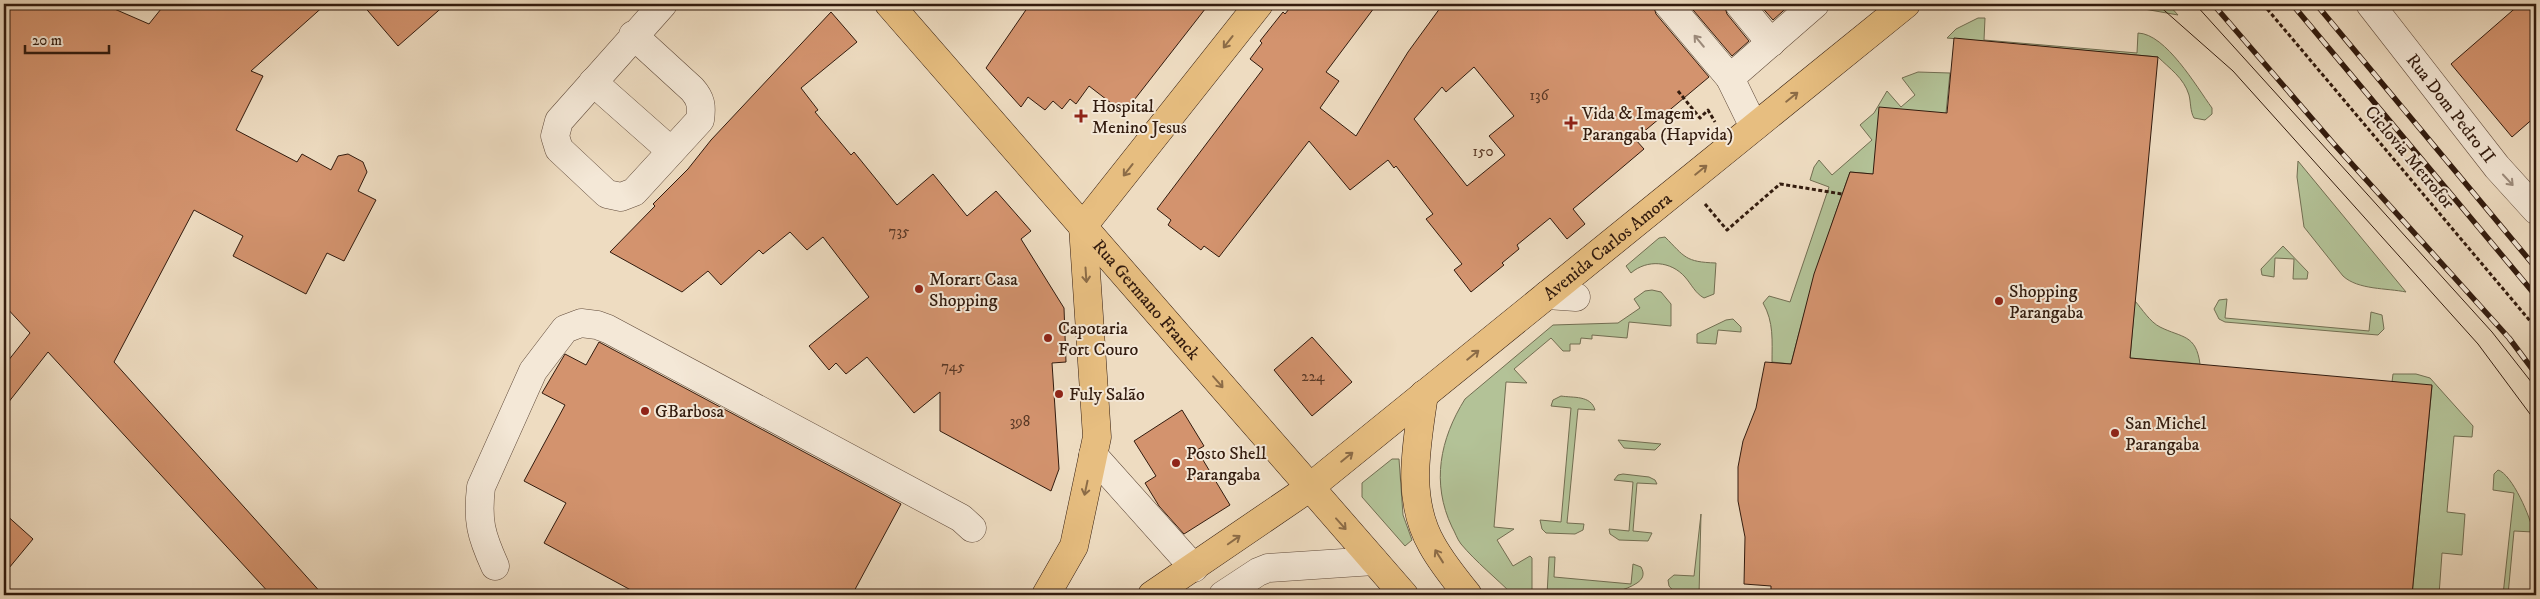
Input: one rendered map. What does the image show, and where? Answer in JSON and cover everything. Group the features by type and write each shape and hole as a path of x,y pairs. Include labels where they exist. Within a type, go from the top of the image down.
{"main road":[{"name":"Rua Germano Franck","path":"888,4 1404,595"},
{"path":"1046,595 1074,546 1097,437 1083,226 1259,4"},
{"name":"Avenida Carlos Amora","path":"1152,595 1309,488 1424,394 1555,301 1754,127 1906,4"},
{"path":"1424,394 1416,448 1414,484 1420,512 1432,544 1468,595"}],"street":[{"path":"633,35 700,97 702,108 700,120 634,192 621,197 607,194 559,149 555,136 559,121 633,35 662,4"},
{"path":"1668,4 1730,78 1754,127"},
{"path":"1739,4 1771,43"},
{"path":"1730,78 1815,4"},
{"name":"Rua Dom Pedro II","path":"2370,4 2497,167 2536,210"},
{"path":"593,82 671,150"},
{"path":"495,566 481,535 479,507 481,487 533,371 565,329 580,323 597,325 608,330 961,518 972,528"},
{"path":"1093,455 1194,568"},
{"path":"1223,595 1258,572 1268,568 1374,561"}],"path":[{"name":"Ciclovia Metrofor","path":"2263,4 2536,328"},
{"path":"1678,91 1700,118"},
{"path":"1711,200 1704,204 1727,230 1780,184 1842,194"}],"green space":[{"path":"2116,4 2168,4 2178,15"},
{"path":"1978,18 1985,18 1984,40 2137,53 2138,33 2149,36 2170,51 2180,63 2212,108 2212,114 2205,120 2194,118 2189,95 2184,83 2158,57 1947,38 1956,29"},
{"path":"1918,72 1950,73 1946,113 1873,174 1850,172 1818,268 1791,364 1772,362 1771,324 1763,303 1769,296 1790,302 1829,187 1810,180 1814,167 1819,160 1832,175 1872,140 1860,125 1874,113 1887,91 1901,107 1915,95 1902,78"},
{"path":"2298,161 2406,292 2356,284 2343,276 2304,227 2297,177"},
{"path":"1665,237 1686,257 1692,260 1716,263 1714,294 1704,298 1685,277 1666,265 1644,265 1631,273 1626,266 1659,238"},
{"path":"2283,246 2308,272 2307,279 2293,279 2294,259 2275,258 2274,277 2262,275 2261,269"},
{"path":"1645,291 1661,292 1671,304 1671,326 1629,322 1627,338 1592,335 1592,339 1581,338 1580,344 1570,344 1570,351 1563,351 1551,338 1514,369 1527,383 1506,382 1494,527 1514,529 1497,540 1513,566 1530,556 1532,558 1532,595 1513,595 1461,544 1446,511 1440,478 1441,461 1444,445 1456,414 1465,399 1553,325 1618,323 1640,308 1634,299"},
{"path":"2227,299 2225,318 2369,331 2371,312 2382,315 2384,329 2378,335 2225,322 2219,319 2214,309 2219,300"},
{"path":"2135,301 2156,325 2187,338 2195,347 2200,364 2130,358"},
{"path":"1733,319 1741,327 1741,332 1718,330 1716,344 1697,343 1697,334 1726,320"},
{"path":"2393,374 2416,374 2430,378 2473,426 2472,437 2454,436 2447,512 2465,514 2462,555 2442,553 2439,595 2412,595 2432,386 2392,382"},
{"path":"1561,396 1586,400 1593,405 1595,410 1578,409 1567,523 1584,524 1583,530 1575,534 1546,533 1542,529 1540,520 1561,522 1571,408 1551,406 1553,400"},
{"path":"1618,440 1661,444 1655,450 1624,448"},
{"path":"1392,459 1399,459 1403,515 1412,540 1405,546 1362,497 1362,483"},
{"path":"2498,470 2509,479 2515,488 2525,507 2533,532 2514,531 2508,595 2503,595 2514,493 2493,490 2494,474"},
{"path":"1618,475 1649,477 1655,480 1657,484 1637,483 1633,531 1652,533 1648,541 1619,540 1610,534 1609,529 1629,531 1633,482 1614,480"},
{"path":"1701,514 1699,595 1677,595 1669,586 1668,580 1674,575 1694,576"},
{"path":"1549,557 1555,557 1554,577 1631,584 1633,564 1641,567 1643,576 1637,583 1616,592 1594,595 1547,595"}],"building":[{"path":"4,4 103,4 149,24 165,4 326,4 251,71 263,76 236,130 297,162 302,154 331,170 338,156 348,154 363,162 367,172 358,191 376,200 344,261 327,253 306,294 233,256 243,236 194,210 114,362 323,595 271,595 48,352 4,408 4,366 30,333 4,305"},
{"path":"362,4 446,4 398,46"},
{"name":"Hospital Menino Jesus","path":"1030,4 1209,4 1124,113 1089,86 1076,104 1070,99 1062,109 1053,101 1045,110 1028,97 1021,107 986,68"},
{"path":"1293,4 1377,4 1326,72 1339,81 1320,108 1356,136 1408,52 1443,4 1653,4 1656,14 1709,77 1635,139 1644,149 1573,209 1585,224 1567,239 1550,218 1517,245 1519,249 1502,263 1504,265 1471,292 1454,270 1462,264 1426,219 1433,214 1396,166 1394,168 1388,160 1350,190 1309,141 1219,257 1204,246 1201,250 1168,225 1171,220 1157,209 1263,69 1250,59 1262,43 1260,41 1283,12 1285,14","holes":["1474,67 1514,116 1489,136 1505,155 1467,186 1414,119 1442,87 1446,92"]},
{"path":"1688,4 1724,4 1727,14 1749,41 1732,56"},
{"path":"1759,4 1791,4 1773,20"},
{"path":"2520,4 2536,4 2536,116 2512,137 2451,64"},
{"path":"831,12 857,42 801,88 818,110 815,112 851,155 854,152 897,205 933,174 967,216 996,191 1031,231 1021,239 1064,308 1066,362 1052,363 1059,469 1051,491 940,431 940,392 914,413 867,357 846,374 836,363 829,370 809,346 869,297 823,237 807,250 790,232 763,254 759,250 721,285 708,271 682,292 610,252 655,206 653,204 688,169 711,140"},
{"path":"1954,38 2158,57 2130,358 2432,385 2412,595 1771,595 1771,586 1744,584 1745,537 1738,501 1738,467 1743,441 1756,408 1765,362 1791,364 1814,274 1850,172 1873,174 1879,107 1947,113"},
{"path":"1312,337 1352,382 1312,416 1274,370"},
{"name":"GBarbosa","path":"599,342 901,504 852,595 640,595 544,543 566,503 524,481 565,405 542,393 565,354 586,365"},
{"name":"Posto Shell Parangaba","path":"1182,410 1204,446 1197,450 1230,505 1184,534 1159,506 1145,483 1156,476 1134,441"},
{"path":"4,513 33,539 4,574"}],"tram line":[{"path":"2157,4 2233,71 2478,344 2536,422"},
{"path":"2195,4 2492,332 2536,388"}],"railway":[{"path":"2213,4 2333,143 2509,338 2536,374"},
{"path":"2292,4 2536,296"},
{"path":"2316,4 2536,268"}],"place":[{"name":"Hospital Menino Jesus","path":"1081,116"},
{"name":"Vida & Imagem Parangaba (Hapvida)","path":"1571,123"},
{"name":"Morart Casa Shopping","path":"919,289"},
{"name":"Shopping Parangaba","path":"1999,301"},
{"name":"Capotaria Fort Couro","path":"1048,338"},
{"name":"Fuly Salão","path":"1059,394"},
{"name":"GBarbosa","path":"645,411"},
{"name":"San Michel Parangaba","path":"2115,433"},
{"name":"Posto Shell Parangaba","path":"1176,463"}]}
